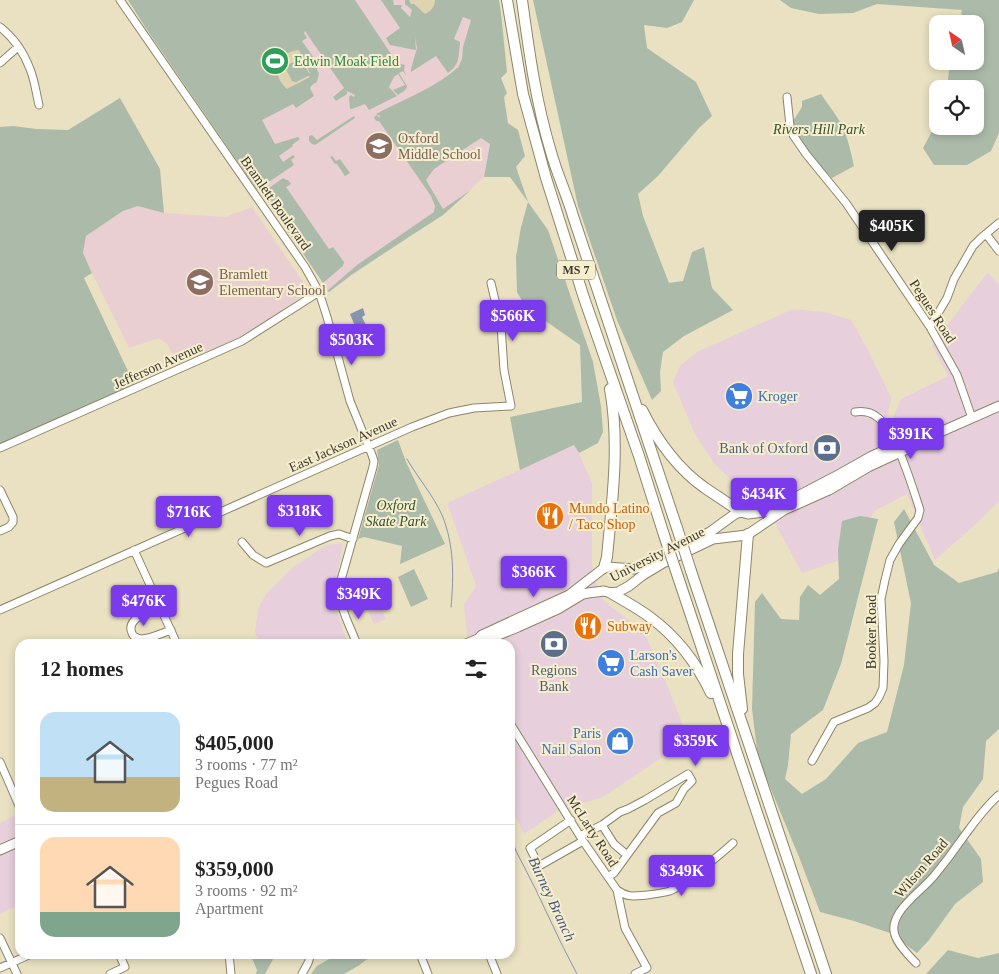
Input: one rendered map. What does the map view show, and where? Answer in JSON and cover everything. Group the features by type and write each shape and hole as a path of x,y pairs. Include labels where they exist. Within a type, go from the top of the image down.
{"highway":[{"name":"MS 7","path":"508,0 523,94 546,178 811,974"},
{"name":"MS 7","path":"522,0 533,73 551,153 826,974"},
{"path":"603,569 607,552 615,450 615,421 606,361"},
{"path":"626,377 647,420 670,454 704,487 744,513"},
{"path":"749,533 738,654 738,674 742,712 750,747"},
{"path":"607,592 652,618 678,642 698,669 726,719"}],"main road":[{"name":"University Avenue","path":"489,639 558,609 583,594 618,592 663,563 713,539 742,536 749,533 784,510 829,490 898,449 916,436 924,437 938,433 999,406"},
{"name":"University Avenue","path":"477,639 569,594 603,569 608,567 634,569 640,567 710,532 729,517 744,513 764,512 833,478 872,456 898,449"},
{"path":"744,513 751,518 753,523 749,533"},
{"name":"University Avenue","path":"603,569 599,576 600,583 607,592"},
{"path":"0,850 15,843"}],"street":[{"name":"Bramlett Boulevard","path":"120,0 305,267 319,292 350,401 370,446 374,461 341,580 341,604 355,639"},
{"path":"0,27 8,33 18,47 31,71 39,105"},
{"path":"0,63 18,47"},
{"name":"Pegues Road","path":"787,97 790,126 793,135 846,203 930,327 957,374 972,418"},
{"path":"930,327 973,246 999,223"},
{"path":"986,234 999,250"},
{"name":"East Jackson Avenue","path":"0,610 444,414 474,408 511,406 504,370 501,326 491,283"},
{"name":"Jefferson Avenue","path":"0,448 242,341 319,292"},
{"path":"855,412 860,411 878,417 891,433 898,449"},
{"name":"Booker Road","path":"812,761 834,722 868,708 875,703 883,688 884,661 881,600 885,580 890,560 918,518 920,510 898,449"},
{"path":"0,490 13,517 13,522 9,527 0,531"},
{"path":"242,542 253,555 266,564 330,536 339,534 353,539"},
{"path":"134,550 176,639"},
{"path":"160,607 137,618 131,625 132,635 135,638 142,639 171,630"},
{"name":"McLarty Road","path":"515,731 549,787 617,890"},
{"path":"0,762 15,796"},
{"path":"571,820 530,848 539,866 620,812 645,800 688,774 692,781 684,788 676,803 658,813 614,873 608,877"},
{"name":"Wilson Road","path":"916,963 897,940 894,932 895,921 900,912 950,857 983,811 999,794"},
{"path":"602,825 614,844 627,855"},
{"path":"617,890 630,896 672,890 715,860 733,843"},
{"path":"602,868 618,866"},
{"path":"617,890 625,928 647,968 635,974"},
{"path":"0,938 17,974"},
{"path":"0,968 19,959"},
{"path":"110,974 125,967 121,959"},
{"path":"230,959 231,974"},
{"path":"302,974 309,959"},
{"path":"422,959 428,974"},
{"path":"491,959 497,974"}],"shaded area":[{"name":"Oxford Middle School","path":"278,0 471,0 490,144 484,177 443,215 329,292 255,181 227,37"},
{"name":"Bramlett Elementary School","path":"138,206 164,213 225,217 252,207 309,291 252,331 178,363 167,344 159,338 129,348 83,253 86,236 123,211"},
{"path":"988,272 999,285 999,501 935,560 907,494 876,510 840,560 802,573 763,501 737,486 714,463 695,434 673,382 680,366 697,352 793,309 824,312 851,320 891,398 881,446 901,399 948,376 932,345"},
{"path":"575,445 592,483 592,574 605,602 644,632 683,725 682,744 603,797 559,810 524,834 515,815 515,639 467,639 464,605 476,586 448,505 449,502"},
{"path":"343,543 334,592 336,610 346,639 258,639 255,632 258,609 266,594 293,567 326,545"},
{"path":"377,598 386,619 374,624 365,604"},
{"path":"15,815 15,839 11,841 15,849 15,906 0,914 0,823"}],"green space":[{"path":"128,0 355,0 397,63 405,65 406,76 403,71 399,73 407,86 398,95 393,90 405,85 398,74 394,77 389,87 397,96 369,110 365,104 350,109 349,97 351,95 354,97 355,95 347,91 347,94 336,101 333,97 344,88 305,31 304,33 307,38 302,41 319,65 317,66 319,73 317,82 310,88 314,96 296,108 293,104 262,120 275,144 298,137 300,139 279,156 283,162 293,155 295,157 291,160 294,165 257,190"},
{"path":"381,0 393,0 394,5 402,5 401,8 410,17 412,10 405,4 405,0 499,0 507,72 501,78 507,93 504,97 508,123 518,130 525,156 516,167 528,202 510,177 484,177 490,144 481,138 434,169 426,180 443,209 471,190 443,215 351,275 329,292 327,291 357,265 434,212 435,206 431,196 379,121 376,121 374,117 377,115 379,118 380,116 376,114 429,88 458,68 462,59 463,47 471,20 463,17 454,39 460,42 460,44 458,60 452,70 448,73 436,56 411,72 417,48 415,37 416,50 390,45 386,38 400,28"},
{"path":"533,0 694,0 682,22 667,28 644,25 647,48 696,82 712,116 699,128 658,176 638,194 643,216 669,283 683,281 692,252 704,247 712,288 733,310 684,336 663,352 660,372 661,391 652,400 617,320 578,206"},
{"path":"780,0 999,0 999,133 991,151 967,165 934,165 923,148 930,135 984,135 984,80 948,80 949,70 984,70 984,15 961,15 962,10 877,4 853,13 819,14 791,8"},
{"name":"Rivers Hill Park","path":"821,94 843,129 854,166 832,178 803,144 793,121 802,107 802,101"},
{"path":"120,98 160,169 164,213 138,206 123,211 86,236 83,253 92,273 84,278 136,388 0,448 0,127 13,126 68,130"},
{"path":"354,116 355,118 315,145 309,141 309,136 312,135 317,140"},
{"path":"332,156 336,161 340,159 350,173 345,176 330,157"},
{"path":"283,178 291,184 286,187 329,249 333,247 344,262 343,266 323,283 262,193"},
{"path":"528,202 548,230 593,362 601,406 603,432 598,443 579,453 574,445 520,470 510,417 582,402 580,345 528,311 517,292 516,257 521,227"},
{"name":"Oxford Skate Park","path":"398,440 406,462 445,544 400,564 402,546 364,537 358,539 379,465 377,450"},
{"path":"904,509 934,565 959,583 997,572 999,568 999,729 986,741 983,779 963,807 959,828 981,859 983,882 955,904 929,940 917,953 890,933 820,912 758,758 752,709 755,602 762,593 781,619 799,620 800,597 808,585 820,595 839,579 838,550 842,521 860,516 878,519 841,664 823,710 791,734 785,779 802,794 826,779 858,743 887,732 904,665 911,603 894,522"},
{"path":"414,569 428,599 411,607 398,577"},
{"path":"948,950 978,958 999,953 999,974 926,974"},
{"path":"252,959 273,959 265,974 256,974 257,970"},
{"path":"329,959 367,959 344,974 311,974 317,966"}],"sand":[{"path":"409,0 435,0 432,8 425,14 414,4 411,4"},
{"path":"299,50 310,73 302,61 298,60 287,65 286,69 292,81 296,82 308,76 310,77 287,89 278,77 278,65 285,55"}],"water":[{"path":"363,308 365,315 362,317 367,327 357,331 350,314"}],"waterway":[{"name":"Burney Branch","path":"407,459 434,500 446,526 452,560 453,584 451,607"},
{"name":"Burney Branch","path":"515,848 577,974"}],"place":[{"name":"Edwin Moak Field","path":"275,61"},
{"name":"Oxford Middle School","path":"379,146"},
{"name":"Bramlett Elementary School","path":"200,282"},
{"name":"Kroger","path":"739,396"},
{"name":"Bank of Oxford","path":"827,448"},
{"name":"Mundo Latino / Taco Shop","path":"550,516"},
{"name":"Subway","path":"588,626"},
{"name":"Regions Bank","path":"554,644"},
{"name":"Larson's Cash Saver","path":"611,663"},
{"name":"Paris Nail Salon","path":"620,741"}]}
